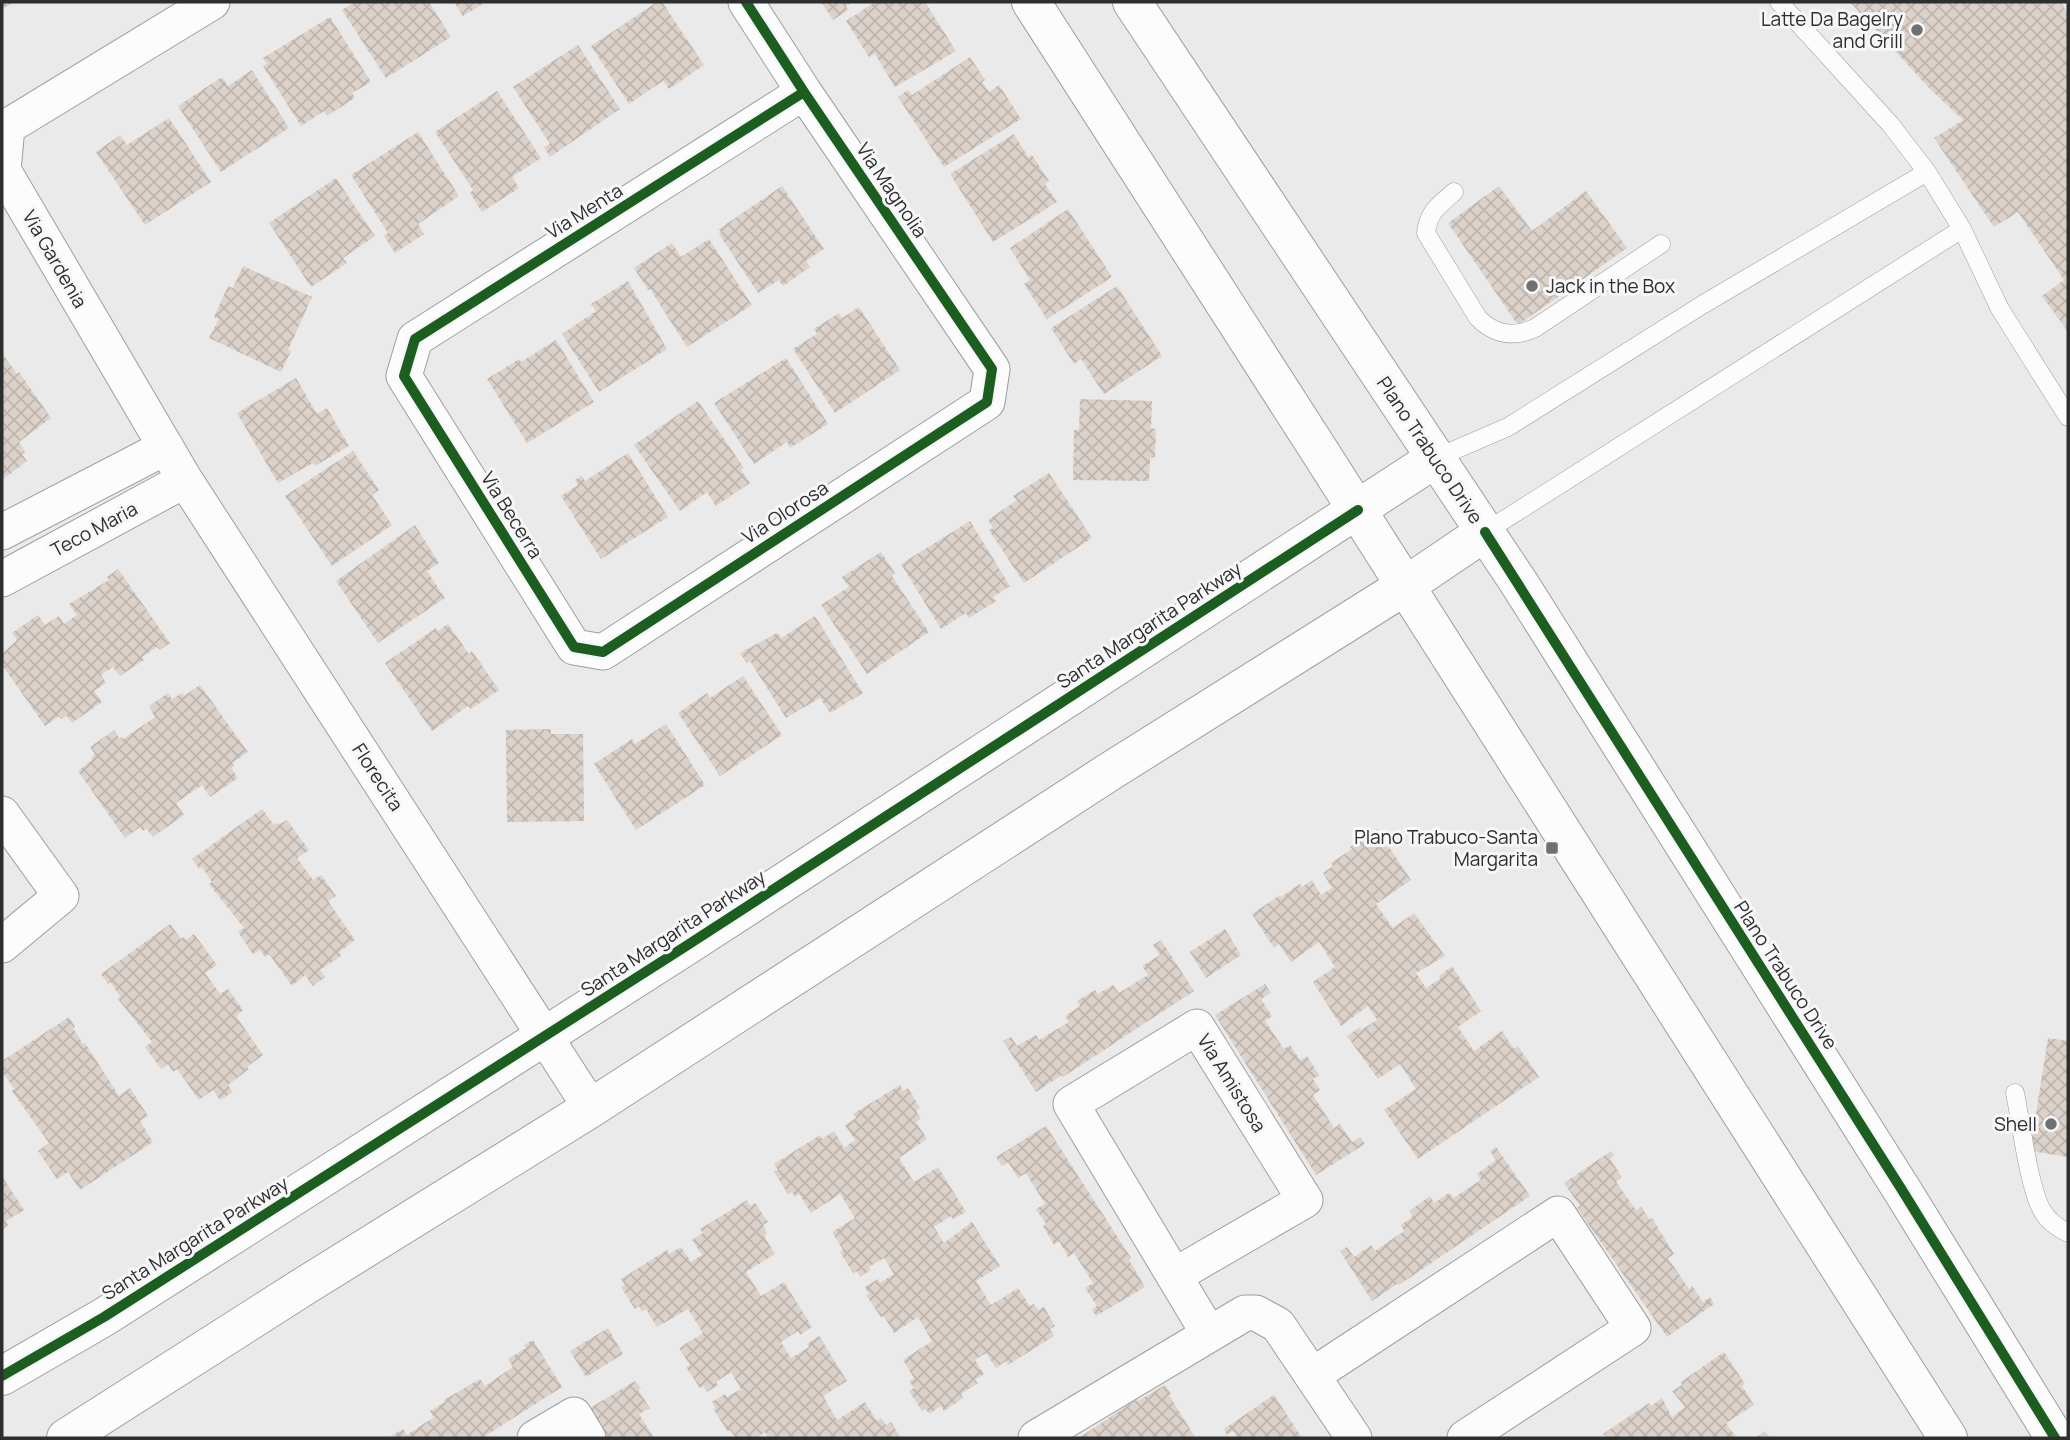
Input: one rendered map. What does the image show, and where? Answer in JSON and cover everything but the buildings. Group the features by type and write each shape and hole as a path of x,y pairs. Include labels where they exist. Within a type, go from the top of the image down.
{"main road":[{"path":"1031,2 1948,1438"},
{"name":"Plano Trabuco Drive","path":"1132,2 1485,532 1902,1190 2055,1438"},
{"name":"Santa Margarita Parkway","path":"2,1376 104,1317 546,1035 1436,458"},
{"path":"66,1438 591,1108 1485,532"}],"street":[{"name":"Via Gardenia","path":"166,447 3,170 4,159 8,127 212,2"},
{"name":"Via Magnolia","path":"746,2 992,369 987,402"},
{"name":"Via Menta","path":"404,376 415,339 804,92"},
{"name":"Via Becerra","path":"404,376 574,647 603,652"},
{"name":"Via Olorosa","path":"603,652 987,402"},
{"name":"Florecita","path":"166,447 591,1108"},
{"name":"Teco Maria","path":"2,533 166,447"},
{"name":"Teco Maria","path":"2,579 185,480"},
{"path":"2,814 61,895 2,946"},
{"name":"Via Amistosa","path":"1174,1276 1305,1200 1197,1027 1071,1104 1174,1276 1209,1334"},
{"path":"1313,1376 1558,1214 1633,1328 1465,1438"},
{"path":"1036,1438 1245,1312 1256,1313 1278,1325 1353,1438"},
{"path":"535,1438 574,1415 588,1438"}],"lane":[{"path":"1779,2 1883,116 1927,172 1962,229 2000,309 2068,417"},
{"path":"1436,458 1508,427 1702,305 1927,172"},
{"path":"1454,192 1434,209 1427,220 1426,233 1478,318 1496,332 1522,334 1535,328 1661,244"},
{"path":"1485,532 1962,229"},
{"path":"2015,1093 2034,1186 2043,1211 2057,1228 2068,1233"}],"cycle path":[{"path":"746,2 992,369 987,402 603,652 574,647 404,376 415,339 804,92"},
{"path":"2,1376 104,1317 683,948 1358,510"},
{"path":"1485,532 1902,1190 2055,1438"}],"place":[{"name":"Latte Da Bagelry and Grill","path":"1917,30"},
{"name":"Jack in the Box","path":"1532,286"},
{"name":"Plano Trabuco-Santa Margarita","path":"1552,848"},
{"name":"Shell","path":"2051,1124"}]}
